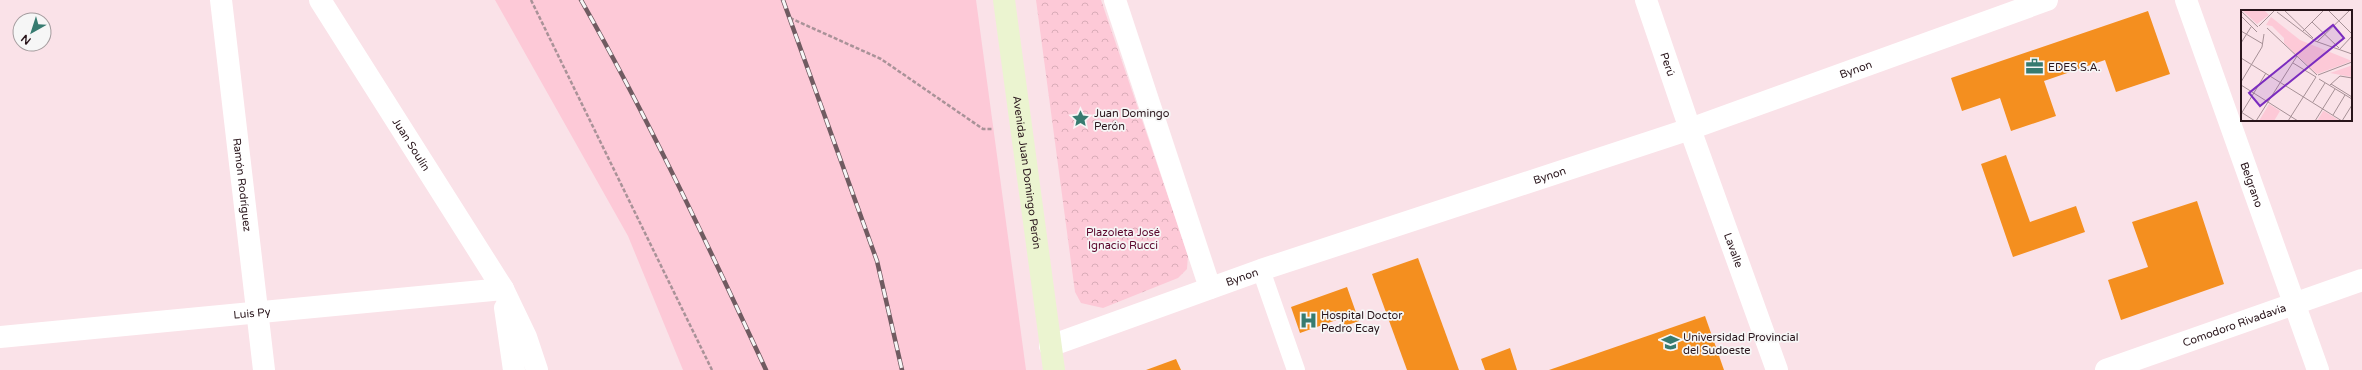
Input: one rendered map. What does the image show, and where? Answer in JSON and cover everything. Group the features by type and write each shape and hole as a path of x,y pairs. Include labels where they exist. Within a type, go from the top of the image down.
{"main road":[{"name":"Avenida Juan Domingo Perón","path":"1004,0 1054,370"}],"street":[{"name":"Ramón Rodríguez","path":"221,0 264,370"},
{"name":"Juan Soulín","path":"320,0 503,289 526,337 537,370"},
{"path":"1115,0 1210,288"},
{"name":"Perú","path":"1646,0 1690,129"},
{"name":"Bynon","path":"1050,346 1261,270 1690,129 2047,0"},
{"name":"Belgrano","path":"2186,0 2318,370"},
{"name":"Lavalle","path":"1690,129 1777,370"},
{"name":"Comodoro Rivadavia","path":"2106,370 2362,280"},
{"name":"Luis Py","path":"0,337 503,289"},
{"name":"Juan Soulín","path":"503,289 514,370"}],"lane":[{"path":"1261,270 1296,370"}],"path":[{"path":"531,0 712,370"},
{"path":"790,18 881,59 983,129 1022,129"}],"green space":[{"path":"495,0 976,0 1026,370 683,370 628,236"},
{"name":"Plazoleta José Ignacio Rucci","path":"1036,0 1101,0 1188,255 1187,269 1178,278 1103,308 1081,303 1075,292"}],"building":[{"name":"EDES S.A.","path":"2148,11 2170,74 2116,92 2105,60 2044,81 2056,116 2011,131 2000,98 1962,111 1951,78"},
{"path":"2006,155 2030,222 2076,206 2085,232 2013,257 1981,164"},
{"path":"2197,201 2224,284 2121,320 2108,280 2148,267 2132,222"},
{"path":"1418,258 1459,370 1407,370 1372,274"},
{"path":"1347,287 1359,321 1345,326 1342,318 1300,333 1291,307"},
{"name":"Universidad Provincial del Sudoeste","path":"1705,316 1724,370 1549,370"},
{"path":"1510,348 1517,370 1485,370 1481,359"},
{"path":"1176,359 1181,370 1146,370"}],"railway":[{"path":"581,0 654,137 766,370"},
{"path":"783,0 877,261 902,370"}],"place":[{"name":"EDES S.A.","path":"2035,67"},
{"name":"Juan Domingo Perón","path":"1081,119"},
{"name":"Hospital Doctor Pedro Ecay","path":"1308,321"},
{"name":"Universidad Provincial del Sudoeste","path":"1670,343"}]}
